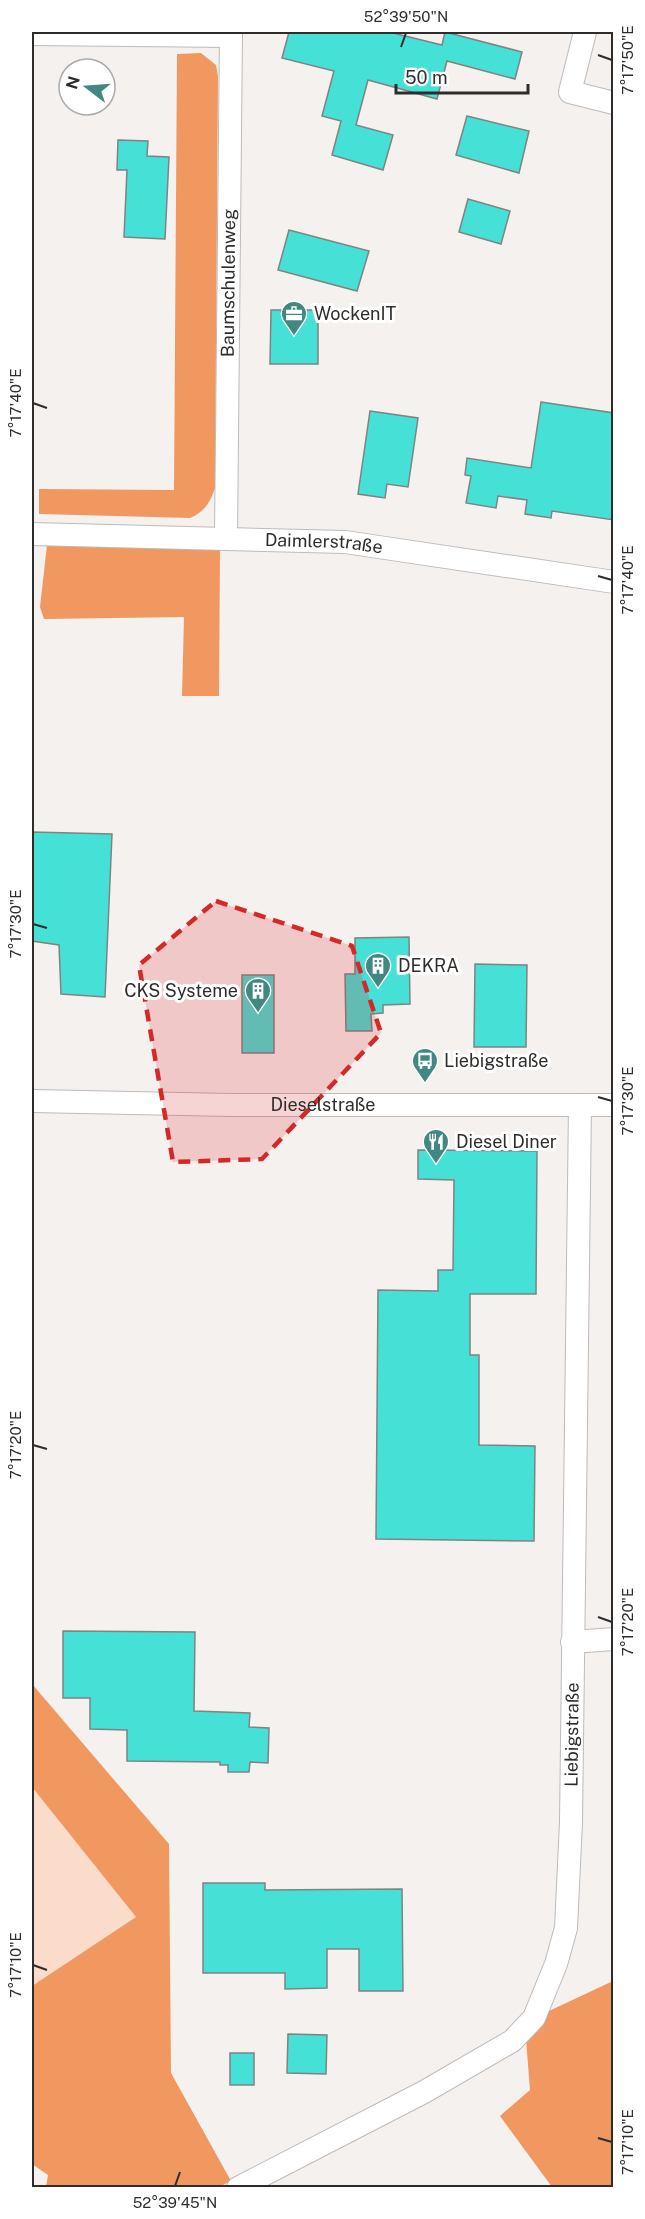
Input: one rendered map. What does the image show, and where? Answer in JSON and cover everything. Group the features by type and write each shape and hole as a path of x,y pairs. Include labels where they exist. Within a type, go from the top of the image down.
{"street":[{"path":"585,32 570,92 614,103"},
{"path":"32,34 231,34"},
{"name":"Baumschulenweg","path":"226,537 231,34"},
{"name":"Daimlerstraße","path":"32,534 226,537 345,542 614,582"},
{"name":"Dieselstraße","path":"32,1101 231,1105 614,1105"},
{"name":"Liebigstraße","path":"238,2187 424,2092 512,2041 534,2018 556,1964 566,1928 571,1822 580,1105"},
{"path":"572,1642 614,1639"}],"highlighted area":[{"path":"216,901 352,946 381,1033 262,1159 173,1162 139,965"}],"shaded area":[{"path":"201,53 216,65 218,76 215,488 206,506 190,518 39,514 39,489 174,490 177,54"},
{"path":"47,545 220,547 219,696 182,696 184,617 44,619 40,607"},
{"path":"32,1684 169,1844 171,2073 231,2181 219,2187 46,2187 48,2175 32,2164 32,1986 136,1917 32,1787"},
{"path":"32,1787 136,1917 32,1986"},
{"path":"613,1981 613,2187 552,2187 500,2116 530,2090 526,2039 534,2018"}],"building":[{"path":"289,32 389,32 442,45 445,32 522,52 515,79 447,61 437,99 368,80 356,125 393,135 383,170 332,155 341,121 322,116 334,71 282,58"},
{"path":"467,116 529,131 519,173 456,155"},
{"path":"118,140 148,141 147,156 169,157 165,239 124,237 127,170 117,170"},
{"path":"468,199 510,211 501,244 459,232"},
{"path":"289,230 369,251 357,291 278,270"},
{"name":"WockenIT","path":"271,310 318,310 318,364 270,364"},
{"path":"541,402 614,413 614,520 552,511 551,518 525,514 527,500 498,496 496,508 466,503 471,476 465,475 467,458 531,468"},
{"path":"370,411 418,418 408,487 387,484 385,498 358,494"},
{"path":"32,832 112,834 105,997 61,994 59,945 32,941"},
{"name":"DEKRA","path":"409,937 410,1004 383,1005 383,1013 371,1014 372,1031 346,1031 345,974 355,974 355,938"},
{"path":"475,964 527,965 526,1047 474,1047"},
{"name":"CKS Systeme","path":"242,975 274,975 274,1053 242,1053"},
{"path":"418,1150 537,1151 536,1294 470,1294 470,1355 479,1355 479,1445 535,1446 534,1541 376,1539 378,1290 438,1291 438,1270 453,1270 454,1180 418,1179"},
{"path":"63,1631 195,1632 194,1711 250,1713 249,1727 269,1728 268,1763 250,1762 249,1772 228,1772 228,1765 220,1765 220,1762 127,1761 127,1730 90,1729 90,1698 63,1698"},
{"path":"203,1883 265,1883 265,1890 402,1889 403,1991 359,1991 359,1949 327,1949 327,1988 285,1989 285,1973 203,1973"},
{"path":"288,2034 327,2035 326,2074 287,2073"},
{"path":"230,2053 254,2053 254,2085 230,2085"}],"place":[{"name":"WockenIT","path":"294,337"},
{"name":"DEKRA","path":"378,989"},
{"name":"CKS Systeme","path":"258,1014"},
{"name":"Liebigstraße","path":"425,1084"},
{"name":"Diesel Diner","path":"436,1165"}]}
